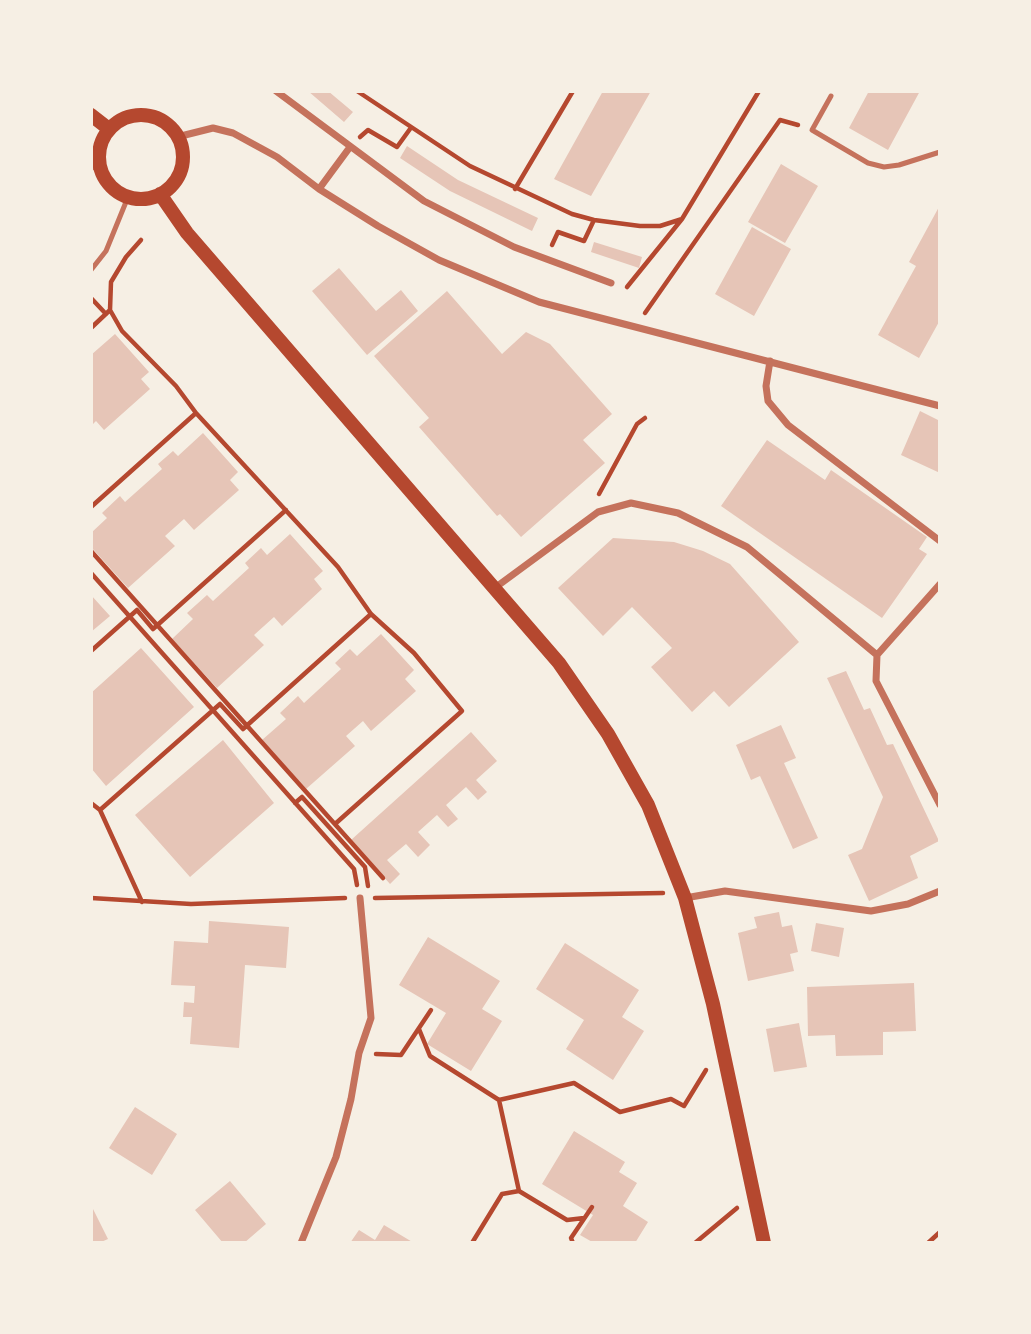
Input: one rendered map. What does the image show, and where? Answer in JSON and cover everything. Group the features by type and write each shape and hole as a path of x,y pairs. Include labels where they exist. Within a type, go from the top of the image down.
{"main road":[{"path":"91,115 109,129"},
{"path":"145,115 164,122 177,137 183,158 177,179 160,194 150,198 128,197 109,185 95,166 100,146 109,129 126,118 145,115"},
{"path":"160,194 187,233 496,587 559,663 608,734 648,805 685,898 713,1004 764,1243"}],"street":[{"path":"276,91 424,201 514,247 611,284"},
{"path":"177,137 213,128 233,133 277,157 319,189 439,260 539,302 940,406"},
{"path":"319,189 350,147"},
{"path":"770,361 766,386 768,401 788,425 940,541"},
{"path":"496,587 598,512 631,503 678,513 747,547 877,654"},
{"path":"940,584 877,654 876,681 940,805"},
{"path":"685,898 725,891 871,911 908,904 940,891"},
{"path":"301,1243 336,1157 359,1053 371,1018 360,898"}],"lane":[{"path":"831,96 812,130 869,163 884,167 940,152"},
{"path":"91,270 106,251 128,197"}],"path":[{"path":"357,91 410,129 470,166 515,189 594,220 660,226 681,219"},
{"path":"515,189 573,91"},
{"path":"625,290 681,219 759,91"},
{"path":"644,316 780,120 812,130"},
{"path":"350,147 368,130 397,147 410,129"},
{"path":"547,259 558,232 584,241 594,220"},
{"path":"91,328 108,312 111,282 126,257 141,240"},
{"path":"91,298 108,312 122,331 176,386 196,412 338,567 371,614 414,653 462,711 335,824"},
{"path":"91,507 196,412"},
{"path":"609,479 637,424 645,418"},
{"path":"91,651 137,610 153,629 286,510"},
{"path":"91,551 247,726 365,867 370,898"},
{"path":"91,573 354,869 360,898"},
{"path":"100,810 220,704 243,729 371,614"},
{"path":"295,803 302,797 335,824 383,878"},
{"path":"91,803 100,810 142,902"},
{"path":"640,892 663,893"},
{"path":"371,1054 401,1055 431,1010"},
{"path":"419,1029 429,1056 499,1100 574,1083 620,1112 671,1099 684,1106 707,1068"},
{"path":"499,1100 519,1191"},
{"path":"472,1243 502,1194 519,1191 568,1220 584,1218"},
{"path":"573,1243 572,1238 592,1207"},
{"path":"695,1243 737,1208"},
{"path":"928,1243 940,1232"}],"building":[{"path":"308,91 328,91 353,112 344,122"},
{"path":"603,91 651,91 591,196 554,179"},
{"path":"869,91 920,91 888,150 849,128"},
{"path":"407,146 458,180 538,218 532,231 450,191 400,158"},
{"path":"781,164 818,186 785,243 748,222"},
{"path":"940,205 940,320 919,358 878,335 916,266 909,262"},
{"path":"752,227 791,249 754,316 715,294"},
{"path":"594,242 642,257 639,268 591,252"},
{"path":"339,268 376,311 401,290 418,311 367,355 312,291"},
{"path":"447,291 502,354 526,332 550,344 612,414 583,440 605,463 521,537 500,514 497,516 419,427 429,418 374,356"},
{"path":"115,334 149,372 141,379 150,389 104,430 96,421 91,426 91,355"},
{"path":"920,411 940,421 940,473 901,455"},
{"path":"203,433 238,472 230,480 239,490 194,530 184,519 165,536 175,546 128,588 91,547 91,533 107,518 102,513 120,496 125,502 162,469 158,464 173,451 178,456"},
{"path":"767,440 825,480 831,470 927,537 919,549 927,554 882,618 721,506"},
{"path":"290,534 323,571 314,579 322,589 282,626 274,617 254,635 264,645 217,688 172,639 193,619 187,613 207,595 213,601 249,568 245,563 261,548 267,555"},
{"path":"613,538 674,542 703,551 730,564 799,642 729,707 714,691 692,712 651,667 672,648 632,607 603,636 558,588"},
{"path":"91,595 110,616 91,632"},
{"path":"381,634 414,670 405,679 416,691 371,731 363,721 346,736 355,746 306,789 262,740 286,719 280,713 298,696 304,703 341,669 335,663 350,649 357,656"},
{"path":"141,648 194,707 106,786 91,768 91,693"},
{"path":"846,671 864,710 870,708 887,745 893,744 939,841 910,856 918,878 869,901 848,855 862,849 883,797 827,678"},
{"path":"781,725 796,758 784,763 818,838 793,849 760,776 751,780 736,745"},
{"path":"471,732 497,761 476,780 487,792 478,800 466,787 446,805 458,819 448,827 437,815 418,832 430,845 418,857 406,844 387,860 400,874 390,884 351,840"},
{"path":"223,740 274,803 190,877 135,815"},
{"path":"779,912 782,927 792,925 798,952 790,954 794,971 748,981 738,933 757,928 754,917"},
{"path":"209,921 289,927 286,968 245,965 239,1048 190,1044 192,1017 183,1017 184,1002 194,1003 195,986 171,985 174,941 208,943"},
{"path":"816,923 844,928 839,957 811,951"},
{"path":"428,937 500,981 482,1009 502,1021 471,1071 427,1044 446,1013 399,985"},
{"path":"565,943 639,990 622,1017 644,1031 613,1080 566,1049 584,1020 536,989"},
{"path":"914,983 916,1031 883,1032 883,1055 836,1056 835,1035 808,1036 807,987"},
{"path":"799,1023 807,1067 774,1072 766,1029"},
{"path":"135,1107 177,1134 152,1175 109,1148"},
{"path":"574,1131 625,1162 619,1172 637,1183 623,1206 648,1222 635,1243 594,1243 580,1235 593,1215 542,1184"},
{"path":"230,1181 266,1224 244,1243 223,1243 195,1210"},
{"path":"91,1205 108,1239 99,1243 91,1243"},
{"path":"384,1225 414,1243 350,1243 359,1230 375,1240"}]}
